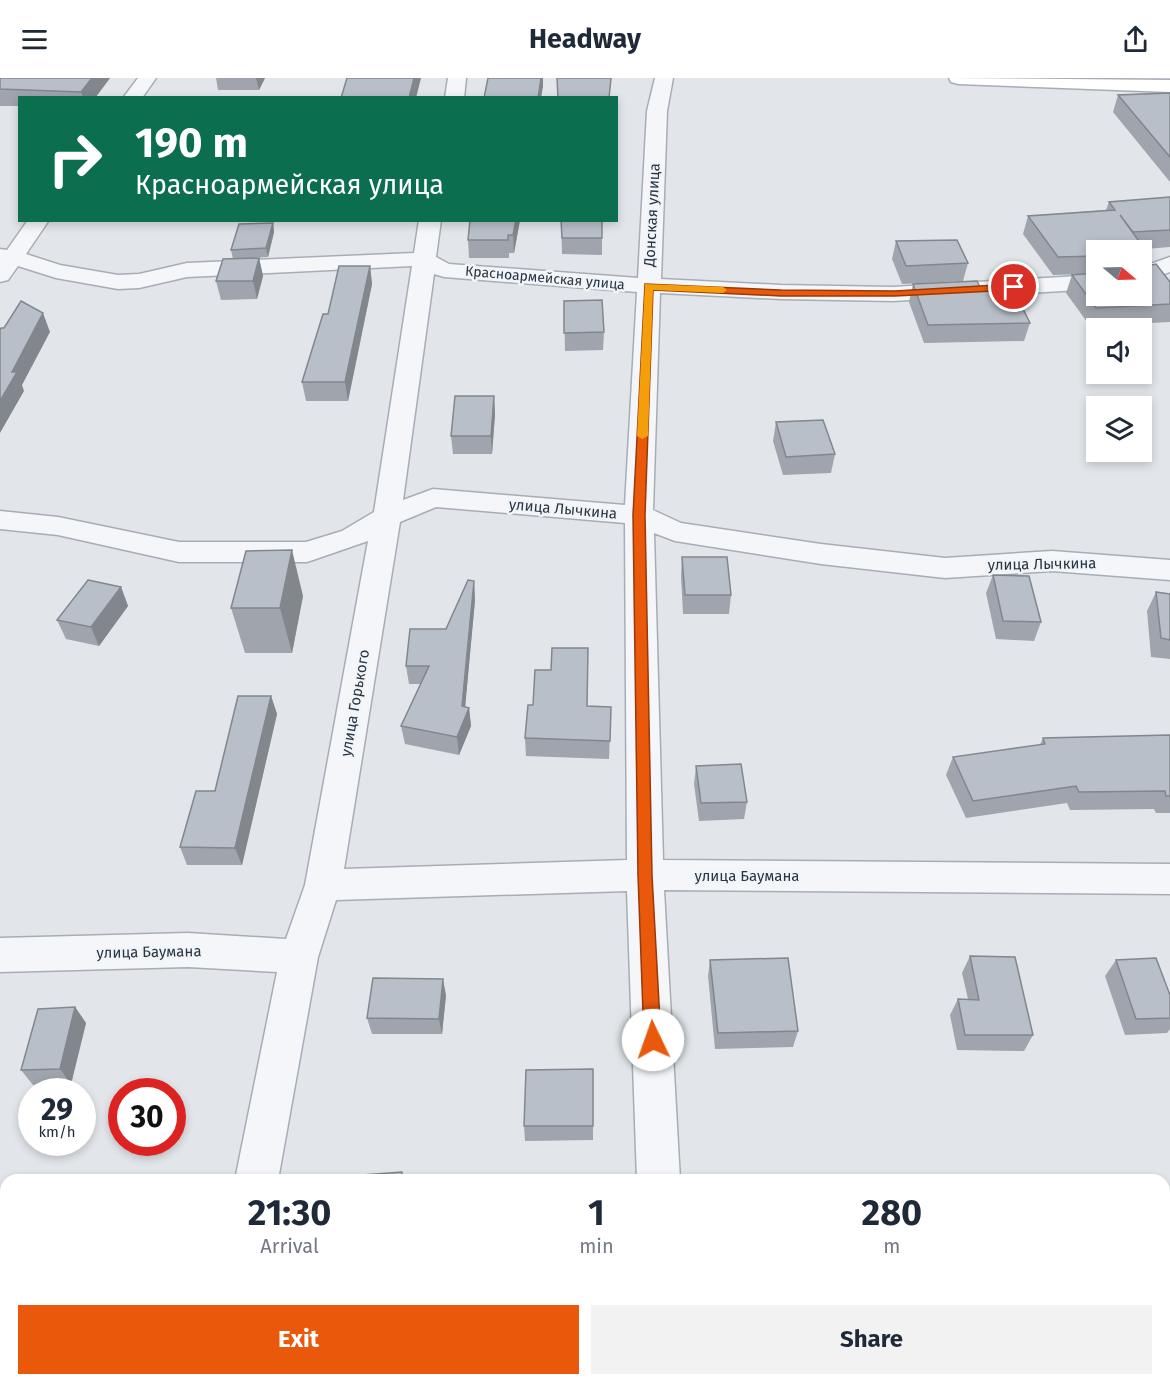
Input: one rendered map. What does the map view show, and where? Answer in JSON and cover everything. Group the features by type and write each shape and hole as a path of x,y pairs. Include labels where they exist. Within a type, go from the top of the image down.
{"street":[{"path":"134,96 147,78"},
{"path":"454,96 457,78"},
{"name":"Донская улица","path":"659,1174 645,875 639,515 657,111 664,78"},
{"path":"958,78 1168,84"},
{"path":"4,263 37,222"},
{"name":"улица Горького","path":"257,1174 299,957 323,885 387,517 430,222"},
{"name":"Красноармейская улица","path":"4,263 118,282 187,270 423,259 444,270 648,286 781,293 895,294 1086,283"},
{"path":"1152,271 1170,264"},
{"name":"улица Лычкина","path":"0,520 58,526 179,552 307,552 352,538 387,517 433,498 639,515 675,532 821,554 945,568 1052,561 1170,570"},
{"name":"улица Баумана","path":"323,885 645,875 1170,879"},
{"name":"улица Баумана","path":"0,955 188,950 299,957"}],"building":[{"path":"0,78 92,78 81,92 0,89"},
{"path":"347,78 414,78 410,96 342,96"},
{"path":"488,78 541,78 538,96 484,96"},
{"path":"557,78 611,78 609,96 558,96"},
{"path":"1170,93 1170,157 1118,95"},
{"path":"1170,197 1170,230 1133,232 1120,215 1138,240 1086,240 1086,256 1058,257 1028,216 1115,210 1109,202"},
{"path":"470,222 516,222 513,235 508,235 508,240 468,240"},
{"path":"561,222 602,222 602,238 562,238"},
{"path":"273,223 266,248 231,250 239,224"},
{"path":"957,240 968,263 906,266 896,241"},
{"path":"259,258 253,281 216,281 223,259"},
{"path":"1156,264 1170,282 1170,304 1152,305 1152,265"},
{"path":"339,266 370,266 345,382 302,382 323,314 328,314"},
{"path":"1086,274 1086,294 1072,275"},
{"path":"977,281 982,291 1014,291 1030,323 928,325 913,284"},
{"path":"602,300 604,332 564,333 564,301"},
{"path":"21,301 43,313 12,372 17,372 0,401 0,330 4,328"},
{"path":"1095,306 1133,306 1096,308"},
{"path":"455,396 494,396 491,436 451,436"},
{"path":"823,420 835,454 786,457 776,422"},
{"path":"292,550 280,608 231,608 246,551"},
{"path":"682,557 727,557 731,595 685,595"},
{"path":"993,575 1029,576 1041,622 1003,621"},
{"path":"88,580 121,587 91,627 57,620"},
{"path":"468,580 474,581 462,706 469,708 457,737 401,726 429,666 406,666 410,629 446,629"},
{"path":"1156,592 1170,594 1170,640 1161,638"},
{"path":"552,648 588,648 587,706 611,707 610,741 525,738 528,705 533,705 535,670 551,670"},
{"path":"238,696 271,696 235,848 180,847 196,791 215,791"},
{"path":"1170,735 1170,796 1166,796 1165,791 1079,792 1076,786 973,801 953,757 1045,744 1043,738"},
{"path":"741,764 747,802 701,803 696,766"},
{"path":"970,956 1015,957 1033,1035 965,1035 958,999 979,1000"},
{"path":"788,958 798,1031 718,1033 710,960"},
{"path":"1156,958 1170,995 1170,1018 1136,1019 1116,960"},
{"path":"373,978 443,979 439,1019 367,1018"},
{"path":"75,1007 60,1069 21,1070 38,1009"},
{"path":"593,1069 593,1126 524,1126 526,1070"},
{"path":"402,1172 402,1174 376,1174"}],"slow traffic":[{"path":"642,436 648,286 723,290"}],"route":[{"path":"653,1040 645,875 639,515 648,286 781,293 895,294 1014,287"}]}
